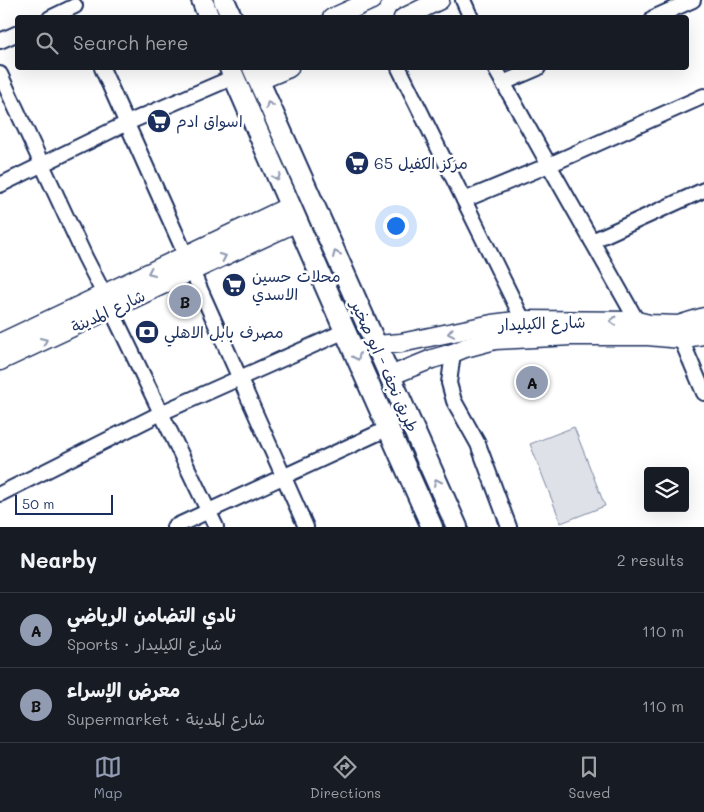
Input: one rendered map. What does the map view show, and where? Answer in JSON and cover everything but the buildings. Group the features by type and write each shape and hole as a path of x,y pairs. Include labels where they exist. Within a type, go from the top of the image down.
{"highway":[{"path":"202,0 208,15"},
{"path":"224,0 231,15"},
{"name":"طريق نجف - ابو صخير","path":"232,72 389,428 426,525"},
{"name":"طريق نجف - ابو صخير","path":"256,74 457,527"}],"main road":[{"path":"340,10 372,0"},
{"path":"409,15 440,0"},
{"path":"256,74 278,70"},
{"name":"شارع المدينة","path":"0,361 108,302 294,214"},
{"name":"شارع المدينة","path":"0,343 108,302"},
{"path":"680,332 704,317"},
{"name":"شارع الكيليدار","path":"376,345 401,343 492,324 523,320 637,321 680,332"},
{"path":"680,332 704,335"},
{"name":"شارع الكيليدار","path":"390,376 432,359 495,340 571,336 648,336 680,332"}],"street":[{"path":"463,0 470,15"},
{"path":"659,15 692,0"},
{"path":"58,15 76,8"},
{"path":"0,41 15,34"},
{"path":"103,70 306,527"},
{"path":"400,70 523,320"},
{"path":"497,70 637,321"},
{"path":"503,83 533,70"},
{"path":"0,185 232,72"},
{"path":"0,74 216,527"},
{"path":"464,200 549,165 704,96"},
{"path":"592,241 704,190"},
{"path":"0,494 161,413 345,331"},
{"path":"680,332 704,393"},
{"path":"453,353 449,383 454,401 478,444 509,527"},
{"path":"174,527 389,428"}],"shaded area":[{"path":"574,427 605,506 561,523 530,444"}],"place":[{"name":"اسواق ادم","path":"159,121"},
{"name":"مركز الكفيل 65","path":"357,163"},
{"name":"محلات حسين الاسدي","path":"234,285"},
{"name":"معرض الإسراء","path":"185,301"},
{"name":"مصرف بابل الاهلي","path":"147,332"},
{"name":"نادي التضامن الرياضي","path":"532,382"}]}
